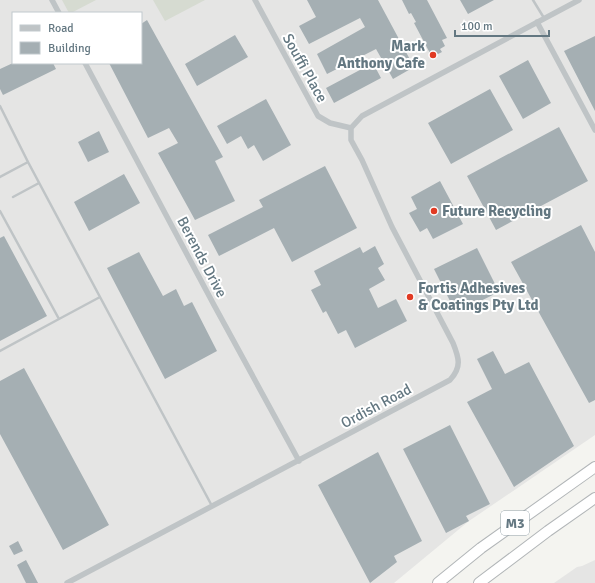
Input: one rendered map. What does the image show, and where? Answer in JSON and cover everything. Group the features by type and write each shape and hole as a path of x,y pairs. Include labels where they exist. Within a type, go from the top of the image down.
{"highway":[{"name":"M3","path":"438,583 481,548 595,467"},
{"name":"M3","path":"479,583 595,498"}],"street":[{"path":"52,0 58,12"},
{"name":"Souffi Place","path":"255,0 318,116 330,123 351,128"},
{"path":"351,128 362,116 579,0"},
{"path":"537,22 595,130"},
{"name":"Berends Drive","path":"86,64 299,461"},
{"name":"Ordish Road","path":"67,583 450,380 456,374 459,364 458,354 454,343 392,227 362,160 351,140 351,128"}],"lane":[{"path":"539,0 534,1 544,19"},
{"path":"0,106 39,183 212,506"},
{"path":"0,177 28,162"},
{"path":"13,198 39,183"},
{"path":"0,211 59,320"},
{"path":"0,352 100,297"}],"shaded area":[{"path":"0,0 595,0 595,435 469,521 394,583 0,583"},
{"path":"62,0 96,0 73,12 68,12"},
{"path":"153,0 205,0 165,21"},
{"path":"595,560 595,583 554,583 577,567"}],"building":[{"path":"307,0 378,0 414,67 393,79 376,49 327,74 317,54 365,27 360,18 309,44 299,26 316,17"},
{"path":"402,0 427,0 447,38 442,40 445,46 440,49 442,52 432,57 414,23 416,22 411,13 409,14"},
{"path":"460,0 494,0 468,14"},
{"path":"147,20 223,157 215,161 235,201 195,220 158,153 178,143 169,128 148,138 110,64 142,64 142,23"},
{"path":"235,35 248,57 197,86 185,64"},
{"path":"595,36 595,111 564,51"},
{"path":"528,60 551,103 523,119 499,76"},
{"path":"12,63 54,64 56,69 3,95 0,89 0,69"},
{"path":"373,63 381,78 334,103 326,88"},
{"path":"490,89 513,130 451,164 428,123"},
{"path":"266,99 291,145 263,161 254,145 248,149 241,136 227,144 217,126"},
{"path":"559,127 588,181 496,230 467,176"},
{"path":"99,131 109,152 88,162 78,142"},
{"path":"325,166 357,228 292,262 274,228 219,256 208,235 263,207 259,200"},
{"path":"124,174 140,203 89,231 74,202"},
{"name":"Future Recycling","path":"440,181 463,224 433,239 427,228 420,232 409,213 417,209 411,197"},
{"path":"581,225 595,252 595,400 589,403 511,262"},
{"path":"4,236 47,316 0,341 0,238"},
{"path":"375,246 384,264 378,268 385,280 369,289 378,308 396,299 407,321 355,348 346,330 338,334 326,311 323,313 311,290 321,285 314,271 360,247 363,253"},
{"path":"477,248 499,292 462,310 458,302 452,305 434,269"},
{"path":"139,252 163,296 176,289 184,306 192,302 217,351 165,379 107,268"},
{"path":"493,351 505,374 529,362 574,446 514,487 467,402 492,389 477,359"},
{"path":"24,368 109,525 63,550 0,434 0,381"},
{"path":"450,425 490,504 466,516 469,521 446,533 403,449"},
{"path":"378,452 422,541 394,556 397,562 370,583 318,485"},
{"path":"18,541 23,551 14,555 9,546"},
{"path":"26,560 38,583 26,583 17,565"}],"place":[{"name":"Mark Anthony Cafe","path":"433,55"},
{"name":"Future Recycling","path":"434,211"},
{"name":"Fortis Adhesives & Coatings Pty Ltd","path":"410,297"}]}
